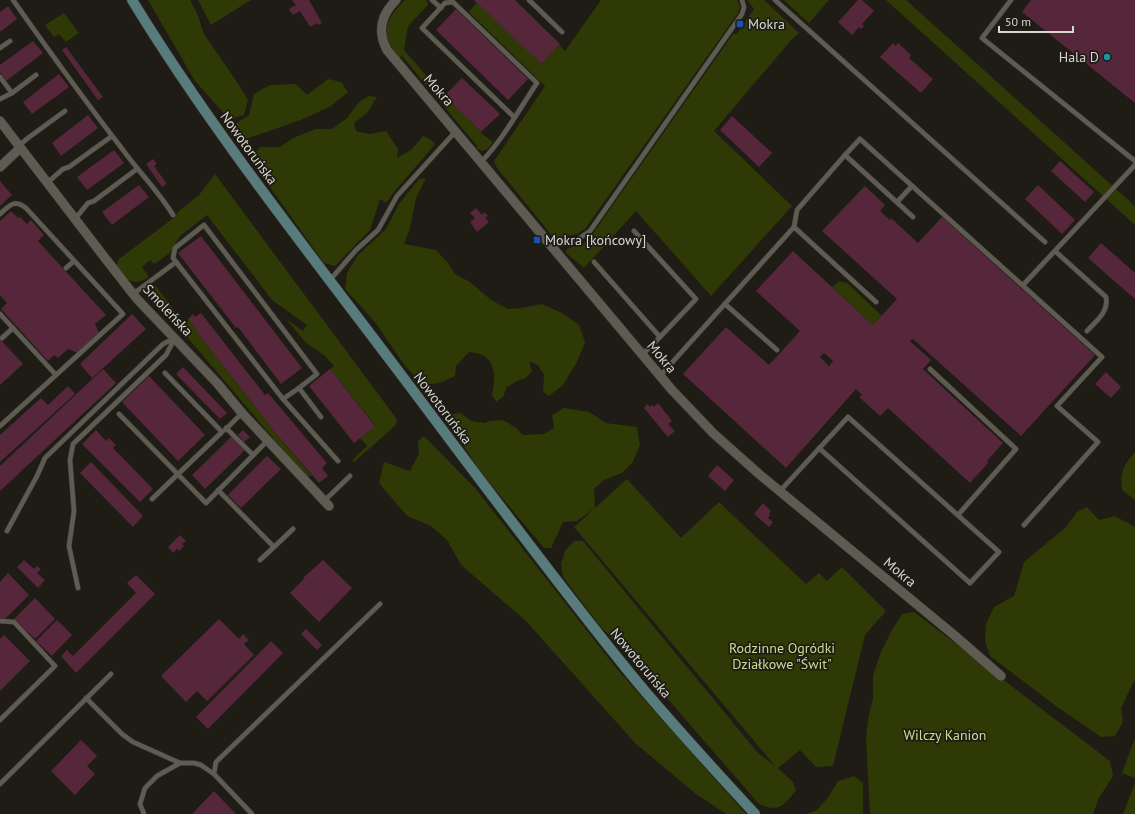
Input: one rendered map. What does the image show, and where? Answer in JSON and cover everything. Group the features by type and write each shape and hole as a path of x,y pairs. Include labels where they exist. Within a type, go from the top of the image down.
{"main road":[{"name":"Nowotoruńska","path":"132,0 186,84 238,158 519,534 626,668 698,752 755,814"}],"street":[{"name":"Mokra","path":"396,0 381,24 382,41 393,58 456,131 660,376 713,432 780,491 954,635 1001,676"},
{"name":"Smoleńska","path":"0,121 133,294 217,383 295,471 327,503"},
{"path":"0,167 20,147"}],"lane":[{"path":"13,0 112,136 161,197 173,216"},
{"path":"432,0 440,8"},
{"path":"529,0 562,32"},
{"path":"551,246 577,240 590,231 742,14 744,7 742,0"},
{"path":"775,0 1045,242"},
{"path":"1012,0 982,38 1135,161"},
{"path":"481,162 490,153 537,83 453,2 445,4 422,28 514,117"},
{"path":"0,48 10,41"},
{"path":"0,99 12,93 36,75"},
{"path":"0,77 12,93"},
{"path":"20,147 28,138 66,111"},
{"path":"330,280 356,250 378,230 397,196 456,131"},
{"path":"47,183 63,169 69,167 112,136"},
{"path":"660,376 794,227 797,210 860,139 1102,357 1057,406 1098,442 1024,525"},
{"path":"845,155 913,217"},
{"path":"1023,286 1135,165"},
{"path":"75,219 88,203 137,169"},
{"path":"897,202 912,186"},
{"path":"0,214 12,204 15,203 22,205 123,314 0,426"},
{"path":"283,399 317,374 204,225 175,248 173,258 283,399 338,461"},
{"path":"794,227 876,302"},
{"path":"634,232 696,299 642,355"},
{"path":"1055,251 1106,297 1106,308 1087,331"},
{"path":"66,268 74,261"},
{"path":"133,294 176,262"},
{"path":"594,262 660,337"},
{"path":"725,304 777,350"},
{"path":"0,314 56,375"},
{"path":"2,338 13,328"},
{"path":"7,531 37,476 45,458 163,344 175,338"},
{"path":"78,588 69,546 74,511 70,460 73,444 166,355 175,338"},
{"path":"930,369 1016,449 958,515"},
{"path":"165,373 222,432"},
{"path":"298,388 321,416"},
{"path":"152,499 242,413"},
{"path":"119,414 206,503 268,440"},
{"path":"780,491 819,448 848,417 999,552 970,583 819,448"},
{"path":"226,428 253,455"},
{"path":"327,503 350,476"},
{"path":"218,490 274,547"},
{"path":"260,560 293,529"},
{"path":"214,774 216,762 380,604"},
{"path":"0,621 14,622 55,666 0,720"},
{"path":"0,784 111,674"},
{"path":"86,698 122,734 133,742 180,763 194,763 200,765 214,774 252,814"},
{"path":"144,814 140,804 145,788 157,776 180,763"}],"green space":[{"path":"148,0 190,0 197,13 204,34 248,100 244,115 229,119 195,81"},
{"path":"198,0 251,0 211,25"},
{"path":"405,0 426,0 428,3 427,6 408,26 404,50 444,96 481,133 493,142 488,149 482,151 476,148 478,147 402,56 399,58 389,42 387,28 389,21 398,7"},
{"path":"601,0 737,0 740,6 738,13 585,229 577,234 554,238 497,168 494,161 545,86 469,12 477,2 541,64 559,45 565,51"},
{"path":"747,0 764,0 799,33 792,39 714,131 792,206 711,296 636,211 584,268 565,252 568,248 582,245 591,236 733,34 737,34 754,9"},
{"path":"784,0 829,0 809,23"},
{"path":"886,0 906,0 1135,206 1135,225"},
{"path":"64,13 79,33 66,42 59,34 54,37 45,25"},
{"path":"328,79 341,82 348,92 331,106 301,120 243,140 231,136 234,125 249,115 254,94 270,85 296,84 307,95"},
{"path":"369,96 377,97 367,113 354,123 356,131 370,134 386,131 398,149 397,158 411,150 423,136 430,139 435,144 386,203 380,199 370,230 335,266 324,263 252,162 252,156 260,147 280,147 293,138 316,129 332,129 347,118 360,101"},
{"path":"215,174 396,418 397,422 395,426 354,462 352,460 367,446 360,438 375,425 330,369 334,366 325,356 306,343 285,318 303,331 307,325 272,300 207,215 180,236 170,253 154,264 150,260 142,267 149,277 138,282 134,282 123,275 116,266 119,259 175,217 178,212 199,195"},
{"path":"426,178 416,198 410,228 404,244 436,250 448,263 455,274 470,282 491,300 508,309 542,304 562,313 579,325 585,342 577,362 563,385 549,396 543,392 544,375 538,365 529,361 532,371 526,378 507,387 503,397 496,402 492,395 494,384 493,367 487,358 477,353 469,352 456,366 455,376 440,383 424,385 405,366 375,322 345,289 347,273 358,255 386,229 399,204 419,179"},
{"path":"839,281 847,283 882,316 873,325 832,287"},
{"path":"152,285 155,285 184,323 189,320 271,428 312,476 307,476 301,471 182,331 148,298 146,292"},
{"path":"564,408 589,412 606,423 637,427 640,445 633,462 622,473 604,480 594,489 595,508 577,521 563,522 551,548 544,548 484,476 451,428 449,418 452,414 461,413 471,421 485,423 503,420 515,427 523,435 544,434 554,428 552,415"},
{"path":"424,436 475,488 617,669 746,814 726,814 696,794 635,743 526,621 461,565 447,540 431,526 407,516 379,483 384,462 410,471 419,454 418,441"},
{"path":"1135,452 1135,500 1122,490 1121,483 1123,469"},
{"name":"Rodzinne Ogródki Działkowe \"Świt\"","path":"627,479 681,538 719,502 806,584 819,573 827,581 842,567 886,611 865,635 833,766 816,767 800,750 778,768 793,782 796,790 780,807 770,808 758,803 647,675 600,626 563,577 561,564 565,551 574,541 583,541 758,753 776,767 574,527"},
{"path":"1087,507 1099,520 1115,516 1135,527 1135,679 1121,708 1123,722 1115,736 1101,737 1056,706 990,656 985,641 986,624 994,607 1014,596 1024,562 1066,527 1077,512"},
{"name":"Wilczy Kanion","path":"914,612 1110,761 1113,776 1099,798 1093,814 870,814 866,739 868,719 873,698 873,675 881,652 902,614"},
{"path":"1135,738 1135,778 1122,773"},
{"path":"854,776 863,783 863,814 806,814 817,810 829,796 838,781"},
{"path":"1135,783 1135,814 1123,814"}],"building":[{"path":"292,0 309,0 322,23 318,25 317,23 310,27 300,11 293,15 289,9 296,5"},
{"path":"474,0 515,0 560,44 541,64"},
{"path":"858,0 862,0 874,11 862,24 864,26 861,29 859,27 852,35 838,22"},
{"name":"Hala D","path":"1031,0 1135,0 1135,103 1022,12"},
{"path":"8,6 17,19 0,32 0,12"},
{"path":"456,9 528,79 508,100 436,30"},
{"path":"33,41 43,53 6,81 0,72 0,65"},
{"path":"893,43 896,46 898,43 911,55 909,58 933,79 921,93 880,57"},
{"path":"66,47 103,97 98,100 62,50"},
{"path":"59,74 69,87 32,114 23,102"},
{"path":"462,78 500,114 481,132 444,96"},
{"path":"88,115 98,128 61,156 52,143"},
{"path":"732,116 772,153 759,167 720,130"},
{"path":"114,150 124,163 87,190 77,177"},
{"path":"153,159 157,164 154,166 167,184 162,187 146,164"},
{"path":"1060,161 1094,192 1085,202 1051,171"},
{"path":"0,181 12,195 0,206"},
{"path":"139,185 149,197 112,225 102,212"},
{"path":"1038,185 1075,220 1062,234 1025,199"},
{"path":"865,186 885,205 880,211 890,220 891,218 918,243 942,217 1095,355 1021,436 913,339 910,341 931,360 923,369 1003,443 970,483 888,408 880,416 859,397 862,395 856,389 786,468 683,374 726,327 769,365 800,331 756,291 793,251 873,325 897,299 822,231","holes":["824,353 833,361 829,366 820,357"]},
{"path":"476,208 482,215 484,212 488,216 485,218 489,222 477,232 470,222 475,218 470,213"},
{"path":"11,211 27,224 31,220 44,235 38,241 106,315 95,324 99,333 78,353 68,349 58,358 54,355 48,361 1,309 7,303 0,295 0,221"},
{"path":"201,236 302,368 281,384 238,327 236,328 178,253"},
{"path":"1101,243 1135,273 1135,299 1088,258"},
{"path":"201,313 265,395 268,393 327,463 322,468 328,476 319,483 271,428 196,331 197,330 188,319 193,314 195,317"},
{"path":"132,314 146,329 92,378 80,364"},
{"path":"0,339 23,364 0,385"},
{"path":"183,367 227,413 220,419 176,374"},
{"path":"103,369 116,383 0,491 0,466"},
{"path":"330,369 375,426 354,443 309,386"},
{"path":"1106,372 1121,387 1111,398 1095,384"},
{"path":"149,376 205,435 178,461 122,402"},
{"path":"68,386 75,394 0,462 0,435 41,398 48,405"},
{"path":"658,403 672,421 668,424 675,431 668,437 644,408 647,404 650,407 652,405 654,407"},
{"path":"96,430 106,441 109,438 116,445 113,448 153,489 140,502 82,444"},
{"path":"243,430 250,437 244,442 238,435"},
{"path":"232,436 245,450 205,489 192,475"},
{"path":"267,456 281,469 241,508 228,495"},
{"path":"91,462 143,516 133,527 80,473"},
{"path":"717,465 734,480 725,491 708,476"},
{"path":"763,503 771,511 768,518 773,522 769,527 754,514"},
{"path":"180,535 186,541 182,544 184,546 179,551 177,549 173,553 168,547"},
{"path":"24,560 34,569 37,566 41,569 37,573 45,580 38,588 17,567"},
{"path":"323,560 352,588 319,622 290,593 304,579 303,578"},
{"path":"8,573 29,595 3,621 0,618 0,582"},
{"path":"136,575 155,594 76,673 61,656 67,650 73,656 136,593 127,583"},
{"path":"35,598 55,619 35,639 14,619"},
{"path":"219,619 239,639 243,634 249,640 244,644 254,655 207,701 197,691 186,702 161,676"},
{"path":"57,620 72,635 52,656 36,641"},
{"path":"306,629 322,645 317,650 301,634"},
{"path":"4,635 30,661 0,691 0,639"},
{"path":"271,641 283,653 208,729 196,717"},
{"path":"81,740 97,756 87,766 95,774 75,795 51,771"},
{"path":"214,791 236,814 192,814"}],"place":[{"name":"Mokra","path":"740,24"},
{"name":"Hala D","path":"1107,57"},
{"name":"Mokra [końcowy]","path":"537,240"}]}
